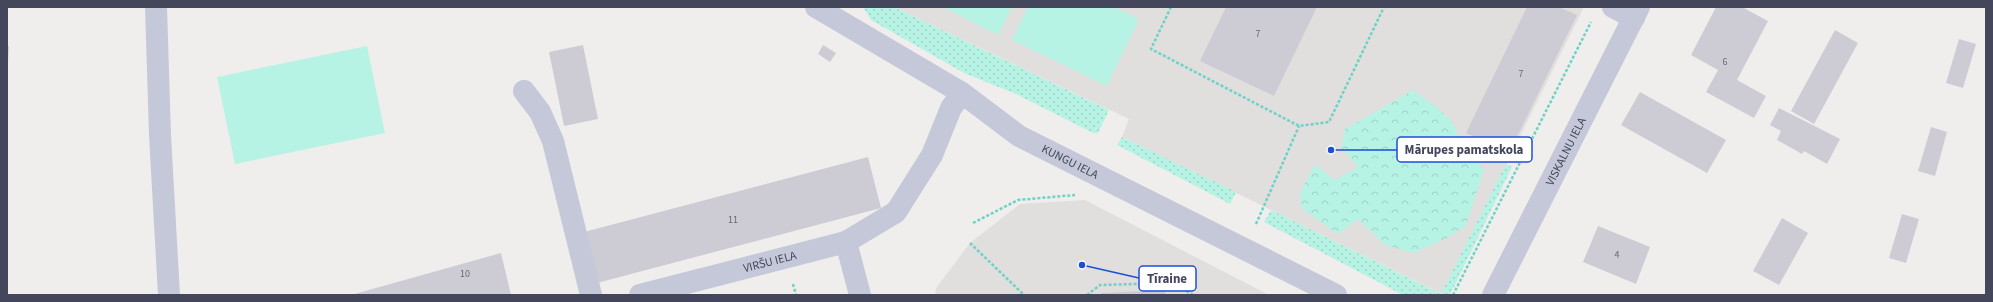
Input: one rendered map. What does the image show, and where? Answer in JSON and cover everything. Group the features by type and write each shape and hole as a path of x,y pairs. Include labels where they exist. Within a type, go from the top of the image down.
{"street":[{"path":"156,7 160,135 169,295"},
{"name":"KUNGU IELA","path":"816,7 837,12 962,93 1019,136 1336,295"},
{"path":"1613,7 1637,12"},
{"name":"VISKALNU IELA","path":"1493,295 1637,12"},
{"path":"524,91 540,112 554,141 591,295"},
{"name":"VIRŠU IELA","path":"640,295 846,242 896,212 932,155 951,108 962,93"},
{"path":"846,242 860,295"}],"path":[{"path":"1172,7 1151,49 1299,126 1329,122 1384,7"},
{"path":"1454,295 1591,21"},
{"path":"1256,224 1299,126"},
{"path":"973,223 1018,200 1080,195"},
{"path":"970,243 1024,295"},
{"path":"1087,295 1100,285 1172,283 1193,295"}],"shaded area":[{"path":"894,7 1584,7 1442,294 1122,137 1129,119"},
{"path":"1085,200 1269,295 935,295 936,288 970,243 1020,204"}],"green space":[{"path":"863,7 894,7 1109,110 1098,133 1093,133 1016,94 964,73 871,20"},
{"path":"943,7 1012,7 998,35"},
{"path":"1028,7 1114,7 1139,19 1107,86 1012,40"},
{"path":"367,46 385,133 235,164 217,77"},
{"path":"1413,90 1439,109 1452,122 1466,151 1484,169 1466,226 1447,238 1413,253 1385,245 1358,219 1338,234 1301,208 1300,193 1315,164 1335,180 1358,167 1341,147 1345,129"},
{"path":"1122,137 1236,192 1230,204 1117,145"},
{"path":"1506,164 1512,167 1450,295 1403,295 1264,222 1271,210 1441,294"}],"building":[{"path":"1226,7 1317,7 1274,96 1200,61"},
{"path":"1527,7 1559,7 1577,15 1509,153 1466,133"},
{"path":"1716,7 1742,7 1768,21 1737,80 1766,96 1754,118 1706,92 1718,70 1691,55"},
{"path":"1835,30 1858,43 1814,124 1791,111"},
{"path":"1959,39 1976,44 1963,88 1946,83"},
{"path":"583,45 598,119 564,126 549,52"},
{"path":"823,45 836,53 830,62 818,54"},
{"path":"7,46 9,46 8,63 7,63"},
{"path":"1640,92 1726,140 1707,173 1621,125"},
{"path":"1779,108 1840,139 1827,164 1804,151 1802,154 1777,140 1781,131 1770,125"},
{"path":"1931,127 1947,132 1935,176 1918,171"},
{"path":"868,157 881,208 597,283 584,232"},
{"path":"1902,214 1919,219 1906,263 1889,258"},
{"path":"1782,218 1808,233 1779,285 1753,271"},
{"path":"1598,226 1650,247 1636,284 1583,262"},
{"path":"501,253 511,295 351,295"},
{"path":"1165,290 1166,295 1101,295 1101,293"}],"place":[{"name":"Mārupes pamatskola","path":"1331,150"},
{"name":"Tīraine","path":"1082,265"}]}
